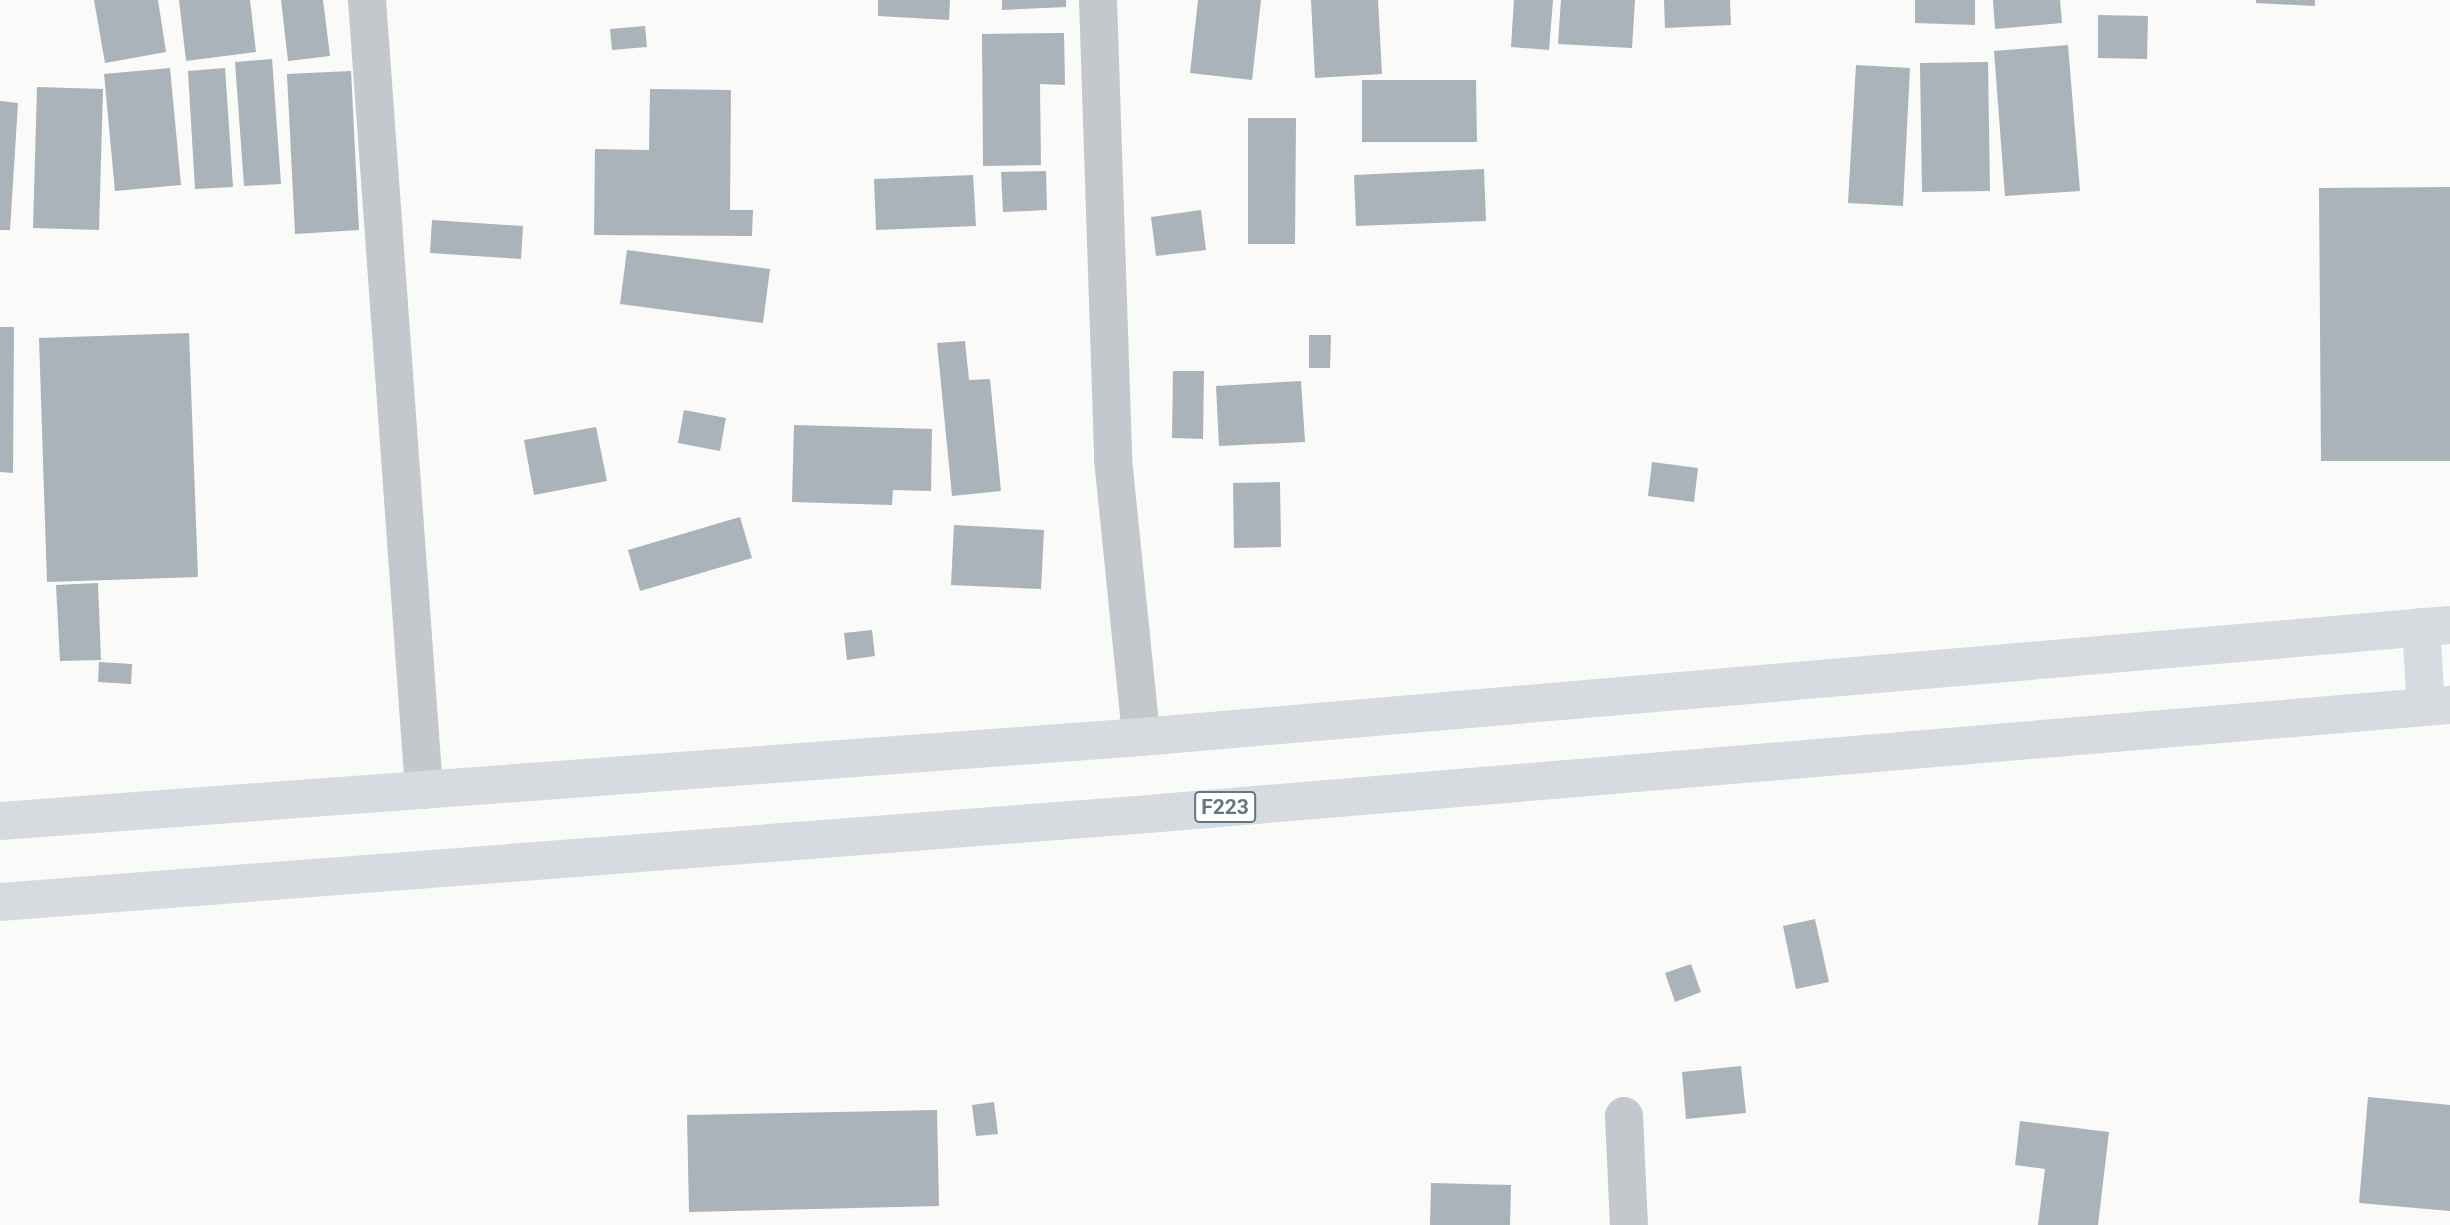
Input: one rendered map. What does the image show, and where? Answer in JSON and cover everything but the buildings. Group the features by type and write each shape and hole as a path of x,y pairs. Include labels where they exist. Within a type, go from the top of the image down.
{"main road":[{"path":"0,821 1142,737 2435,626 2438,706"},
{"name":"F223","path":"0,902 1148,814 2438,706"}],"street":[{"path":"367,0 424,790"},
{"path":"1098,0 1110,418 1142,737"},
{"path":"1624,1116 1629,1225"}]}
